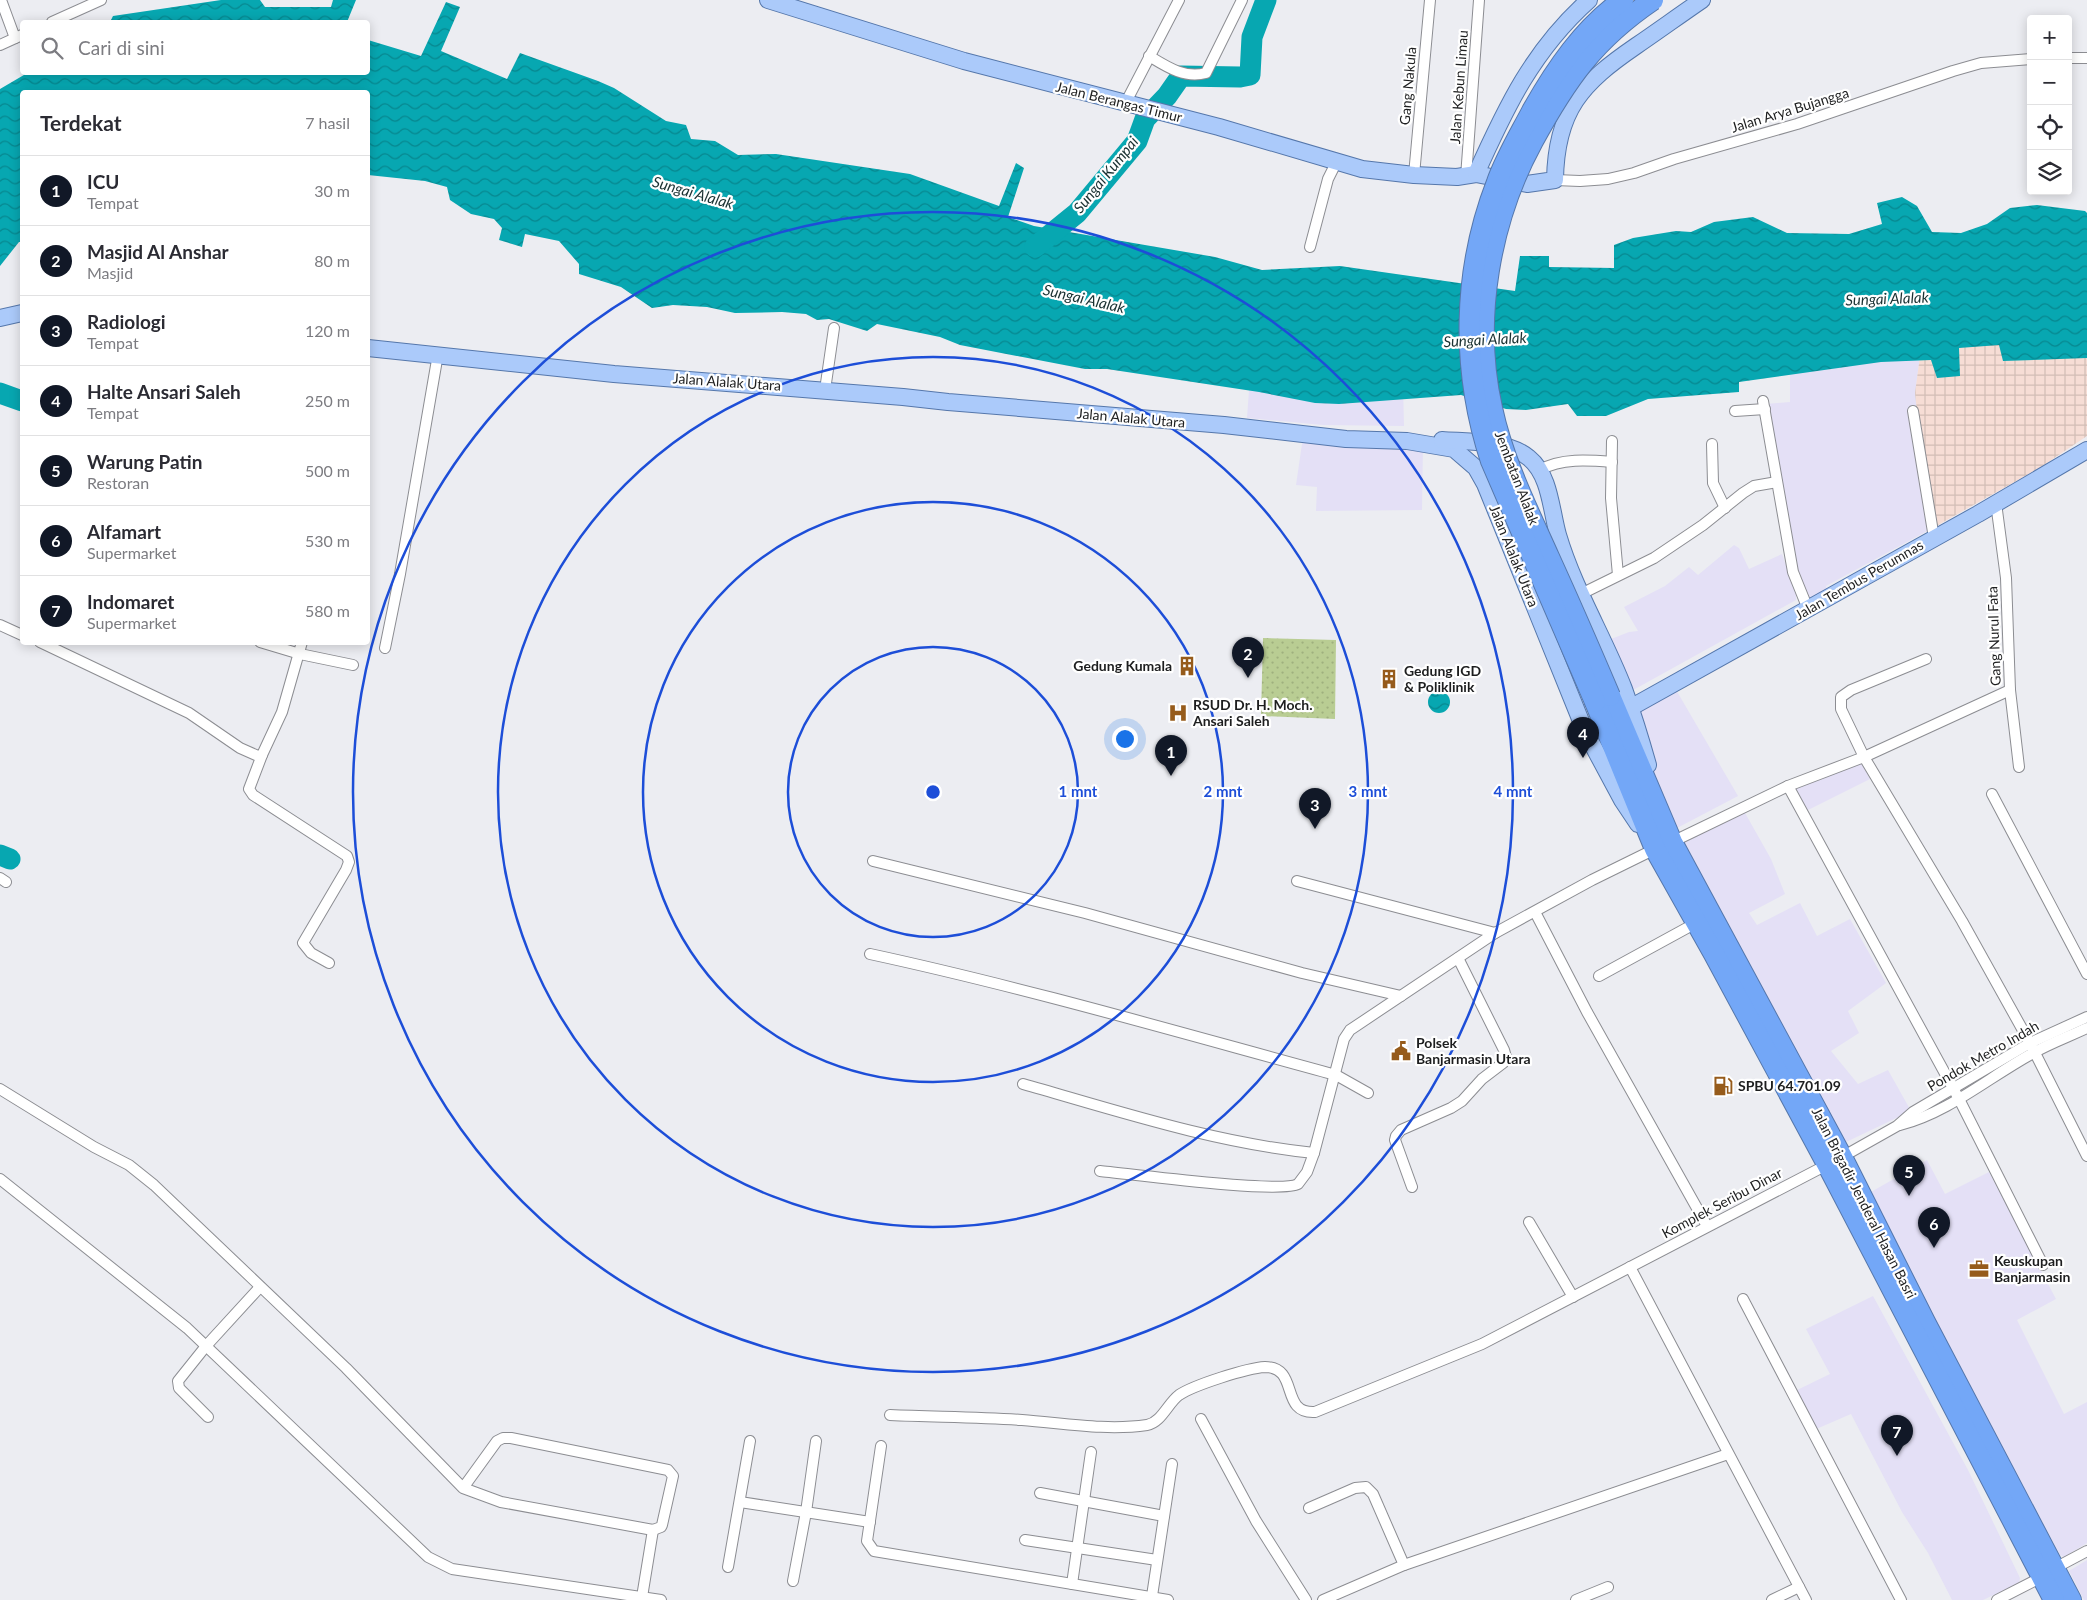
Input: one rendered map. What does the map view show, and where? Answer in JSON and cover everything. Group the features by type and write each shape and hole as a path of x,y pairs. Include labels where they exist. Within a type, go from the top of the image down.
{"highway":[{"name":"Jembatan Alalak","path":"1602,699 1491,461 1481,429 1472,388 1469,331 1473,274 1478,242 1497,182 1510,153 1539,100 1560,67 1597,21 1623,0"},
{"name":"Jembatan Alalak","path":"1602,699 1505,456 1488,387 1485,355 1485,314 1494,246 1502,216 1523,159 1551,109 1590,53 1620,24 1653,0"},
{"name":"Jalan Brigadir Jenderal Hasan Basri","path":"1602,699 1696,923 1835,1160"},
{"name":"Jalan Brigadir Jenderal Hasan Basri","path":"1661,841 1835,1160 1972,1430 2048,1573 2071,1600"},
{"name":"Jalan Brigadir Jenderal Hasan Basri","path":"2048,1573 2054,1600"}],"main road":[{"name":"Jalan Berangas Timur","path":"768,0 964,62 1219,127 1336,163 1362,169 1414,175 1471,175 1527,184 1556,180"},
{"path":"1471,175 1518,86 1546,45 1589,0"},
{"path":"1556,180 1556,162 1563,127 1573,104 1583,89 1595,76 1616,60 1702,0"},
{"path":"0,318 20,313"},
{"name":"Jalan Alalak Utara","path":"370,348 614,374 825,390 1224,425 1328,438 1407,441 1454,449 1480,475 1495,507 1585,731 1622,800 1661,841"},
{"path":"1407,441 1473,442 1514,448 1529,457 1540,470 1558,536 1581,594 1624,689 1661,841"},
{"path":"1464,457 1465,448 1473,442"},
{"name":"Jalan Tembus Perumnas","path":"1630,708 1996,504 2087,450"}],"street":[{"path":"0,45 19,36 1,0"},
{"path":"56,20 101,0"},
{"path":"1126,102 1178,0"},
{"path":"1149,56 1176,71 1192,74 1206,73 1242,0"},
{"name":"Gang Nakula","path":"1414,175 1430,0"},
{"name":"Jalan Kebun Limau","path":"1471,175 1479,0"},
{"path":"2072,58 2087,58"},
{"name":"Jalan Arya Bujangga","path":"1556,180 1580,181 1608,179 1626,175 1674,159 1797,124 1962,68 1981,63 2027,59"},
{"path":"1310,247 1328,179 1336,163"},
{"path":"825,390 834,328"},
{"path":"385,648 400,574 438,354"},
{"path":"1735,411 1764,405 1793,572 1808,609"},
{"path":"1913,411 1934,538"},
{"path":"1612,441 1611,498 1618,575"},
{"path":"1712,444 1713,483 1725,508"},
{"path":"1540,470 1560,462 1584,460 1612,462"},
{"path":"1581,594 1654,558 1702,526 1754,486 1777,482"},
{"name":"Gang Nurul Fata","path":"1996,504 2006,578 2010,690 2019,767"},
{"path":"0,625 20,634"},
{"path":"46,645 190,713 240,748 258,756 262,755"},
{"path":"270,645 300,654 353,665"},
{"path":"302,645 282,712 249,789 253,795 347,856 349,862 346,870 303,942 311,952 329,963"},
{"path":"1926,659 1851,690 1841,697 1841,709 1864,757 1957,913 2032,1048 2087,1156"},
{"path":"1100,1171 1227,1184 1291,1187 1298,1184 1314,1153 1344,1040 1350,1030 1495,933 1661,841 1788,786 1864,757 2010,690"},
{"path":"1788,786 1959,1099 2043,1265"},
{"path":"1992,794 2087,974"},
{"path":"873,861 1086,913 1302,972 1401,996"},
{"path":"1297,880 1495,933"},
{"path":"1535,912 1587,1012 1706,1226"},
{"path":"1599,976 1696,923"},
{"path":"870,954 938,969 1042,996 1336,1075 1368,1093"},
{"path":"1412,1188 1395,1140 1396,1136 1401,1130 1451,1108 1462,1101 1482,1079 1503,1063 1506,1058 1504,1050 1458,958"},
{"name":"Pondok Metro Indah","path":"1835,1160 1897,1126 1914,1112 1953,1089 2087,1017"},
{"name":"Pondok Metro Indah","path":"1897,1126 1916,1121 1959,1099 2032,1048 2087,1028"},
{"path":"1023,1084 1202,1133 1277,1149 1314,1153"},
{"path":"0,1089 94,1147 137,1170 346,1368 463,1488 501,1502 653,1530 662,1525 672,1476 668,1470 511,1438 503,1438 497,1441 463,1488"},
{"name":"Komplek Seribu Dinar","path":"890,1415 1006,1419 1104,1426 1146,1425 1154,1422 1177,1396 1189,1389 1249,1370 1268,1367 1276,1369 1283,1375 1298,1409 1305,1413 1315,1412 1482,1344 1835,1160"},
{"path":"0,1179 187,1328 428,1557 452,1569 661,1600"},
{"path":"1529,1222 1573,1297"},
{"path":"1630,1267 1806,1600"},
{"path":"208,1417 179,1388 180,1377 260,1287"},
{"path":"1743,1299 1901,1600"},
{"path":"1201,1419 1256,1521 1306,1600"},
{"path":"728,1566 750,1441"},
{"path":"793,1581 806,1512 816,1441"},
{"path":"881,1446 867,1541 870,1548 877,1552 1168,1600"},
{"path":"1072,1584 1092,1452"},
{"path":"1323,1600 1404,1565 1728,1454"},
{"path":"1152,1596 1172,1464"},
{"path":"1309,1508 1355,1488 1366,1488 1373,1494 1404,1565"},
{"path":"1040,1493 1164,1516"},
{"path":"740,1502 870,1522"},
{"path":"642,1597 653,1530"},
{"path":"1025,1540 1157,1560"},
{"path":"1997,1600 2087,1552"},
{"path":"1576,1600 1608,1586"},
{"path":"1772,1600 1799,1587"}],"shaded area":[{"path":"1987,340 2087,352 2087,436 2041,467 1931,529 1915,393 1920,356"},
{"path":"1920,356 1915,393 1931,529 1826,586 1827,594 1811,602 1808,596 1802,594 1766,404 1790,402 1790,363"},
{"path":"1250,377 1403,387 1404,426 1323,425 1247,418"},
{"path":"1303,437 1423,445 1422,510 1316,511 1317,487 1296,485"},
{"path":"1734,545 1739,548 1749,569 1782,554 1796,600 1626,694 1601,643 1629,632 1638,631 1624,607 1665,586 1689,567 1698,575"},
{"path":"1672,683 1738,796 1677,828 1668,822 1627,710"},
{"path":"1852,756 1859,758 1870,779 1804,812 1794,792 1793,780"},
{"path":"1740,804 1771,859 1785,894 1749,913 1757,925 1800,903 1817,936 1850,919 1886,983 1848,1011 1859,1033 1831,1051 1858,1084 1888,1070 1911,1111 1844,1143 1678,837"},
{"path":"1927,1160 1945,1194 1989,1172 2056,1299 2017,1320 2064,1414 2087,1402 2087,1543 2064,1557 2060,1555 1927,1307 1871,1192"},
{"path":"1873,1296 1968,1470 2020,1578 2019,1583 1983,1600 1952,1600 1928,1553 1902,1512 1851,1414 1814,1430 1795,1391 1830,1374 1806,1329"},
{"path":"2087,1560 2087,1600 2084,1600 2069,1571"}],"green space":[{"path":"1263,638 1336,640 1335,719 1261,716"}],"water":[{"path":"221,0 260,0 265,7 331,7 333,0 356,0 348,20 111,20 113,16"},
{"name":"Sungai Alalak","path":"446,2 460,7 441,51 507,79 520,53 614,88 666,121 686,125 691,139 715,141 738,155 776,154 910,174 999,206 1016,163 1024,168 1008,217 1034,226 1215,257 1262,270 1340,266 1515,291 1520,256 1549,256 1549,267 1614,268 1614,245 1633,238 1676,231 1691,232 1714,222 1753,217 1787,233 1849,234 1882,224 1877,203 1902,197 1917,206 1932,232 1961,233 1987,224 2010,208 2037,205 2085,211 2087,213 2087,358 2003,361 1999,345 1959,348 1960,376 1937,378 1931,360 1881,362 1739,382 1739,392 1648,399 1606,416 1577,416 1568,404 1526,410 1506,409 1461,395 1339,404 1315,403 1259,392 1107,369 1085,369 960,345 940,337 877,324 867,331 829,319 817,320 806,314 782,312 735,313 707,307 673,305 652,308 621,287 579,274 579,264 559,241 525,234 522,247 499,240 502,228 494,219 471,214 450,200 447,187 425,181 370,175 370,90 20,90 20,242 0,266 0,89 24,75 370,75 370,41 421,56"},
{"path":"1439,691 1449,698 1450,702 1443,712 1439,713 1429,706 1428,702 1435,692"}],"waterway":[{"name":"Sungai Kumpai","path":"1035,247 1077,213 1137,141 1145,119 1167,96 1181,76 1240,77 1250,75 1252,37 1266,0"},
{"path":"0,393 20,400"},
{"path":"0,855 10,859"}],"place":[{"name":"Gedung Kumala","path":"1187,666"},
{"name":"Masjid Al Anshar","path":"1248,678"},
{"name":"Gedung IGD & Poliklinik","path":"1389,679"},
{"name":"RSUD Dr. H. Moch. Ansari Saleh","path":"1178,713"},
{"name":"Halte Ansari Saleh","path":"1583,758"},
{"name":"ICU","path":"1171,776"},
{"name":"Radiologi","path":"1315,829"},
{"name":"Polsek Banjarmasin Utara","path":"1401,1051"},
{"name":"SPBU 64.701.09","path":"1723,1086"},
{"name":"Warung Patin","path":"1909,1196"},
{"name":"Alfamart","path":"1934,1248"},
{"name":"Keuskupan Banjarmasin","path":"1979,1269"},
{"name":"Indomaret","path":"1897,1456"}]}
